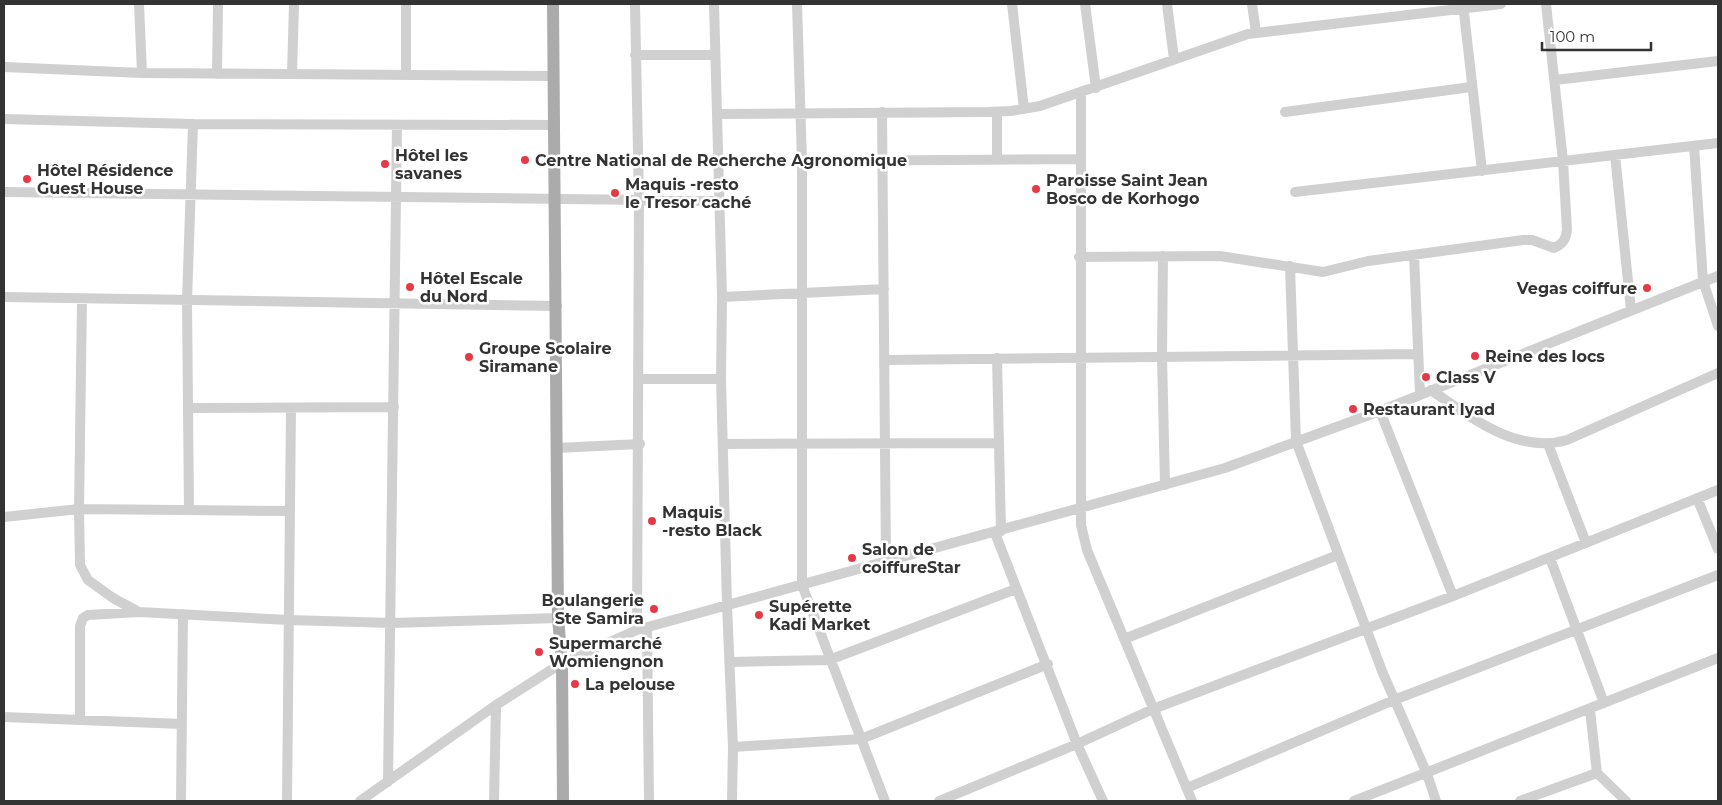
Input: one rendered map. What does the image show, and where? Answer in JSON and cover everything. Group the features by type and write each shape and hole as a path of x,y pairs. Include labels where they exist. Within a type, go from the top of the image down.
{"main road":[{"path":"553,4 558,618 562,663 563,801"}],"street":[{"path":"139,4 142,73"},
{"path":"217,74 218,4"},
{"path":"292,74 294,4"},
{"path":"406,4 406,75"},
{"path":"635,4 639,200 642,628 649,801"},
{"path":"714,4 720,200 727,605 734,747 732,801"},
{"path":"797,4 802,161 802,585 829,660 885,801"},
{"path":"1012,4 1024,110"},
{"path":"1085,4 1096,88"},
{"path":"1167,4 1174,59"},
{"path":"1252,4 1256,33"},
{"path":"717,114 997,112 1024,110 1096,88 1239,36 1463,6 1501,4"},
{"path":"1079,256 1220,256 1323,272 1368,261 1523,240 1532,240 1554,248 1560,246 1567,230 1563,161 1546,4"},
{"path":"1463,6 1482,170"},
{"path":"635,56 715,55"},
{"path":"1555,80 1718,61"},
{"path":"4,67 142,73 554,76"},
{"path":"1285,112 1471,87"},
{"path":"1081,93 1079,256 1080,509 1082,530 1087,550 1192,801"},
{"path":"882,112 886,562"},
{"path":"997,112 997,160"},
{"path":"4,119 193,124 555,126"},
{"path":"189,510 187,301 193,124"},
{"path":"388,782 392,623 397,126"},
{"path":"1295,192 1718,144"},
{"path":"1694,146 1703,281 1718,326"},
{"path":"1615,155 1631,310"},
{"path":"802,161 883,162 1080,159"},
{"path":"4,192 556,200 720,200"},
{"path":"1414,255 1420,394"},
{"path":"1163,256 1162,356 1165,485"},
{"path":"1290,266 1296,441 1394,700 1427,774 1436,801"},
{"path":"360,801 496,706 562,663 642,628 998,532 1225,468 1380,411 1718,276"},
{"path":"722,296 884,289"},
{"path":"4,297 556,306"},
{"path":"82,299 80,565 88,580 113,598 139,612"},
{"path":"885,360 1080,356 1418,354"},
{"path":"997,358 998,532 1016,588 1048,664 1077,744 1103,801"},
{"path":"1431,390 1489,427 1525,441 1548,444 1567,440 1718,374"},
{"path":"640,378 722,379"},
{"path":"188,408 394,407"},
{"path":"287,801 291,408"},
{"path":"1380,411 1453,596"},
{"path":"724,444 998,443"},
{"path":"557,448 640,444"},
{"path":"1548,444 1586,543"},
{"path":"938,801 1077,744 1153,709 1367,630 1718,490"},
{"path":"1698,498 1718,549"},
{"path":"4,517 79,509 290,511"},
{"path":"1124,639 1338,555"},
{"path":"1550,558 1604,703"},
{"path":"1187,788 1394,700 1718,575"},
{"path":"730,662 829,660 1016,588"},
{"path":"80,720 80,626 83,618 139,612 392,623 558,618"},
{"path":"181,801 182,614"},
{"path":"1354,801 1590,710 1718,658"},
{"path":"734,747 861,739 1048,664"},
{"path":"494,801 496,706"},
{"path":"1590,710 1598,773 1626,801"},
{"path":"4,716 182,724"},
{"path":"1520,801 1598,773"}],"place":[{"name":"Centre National de Recherche Agronomique","path":"525,160"},
{"name":"Hôtel les savanes","path":"385,164"},
{"name":"Hôtel Résidence Guest House","path":"27,179"},
{"name":"Paroisse Saint Jean Bosco de Korhogo","path":"1036,189"},
{"name":"Maquis -resto le Tresor caché","path":"615,193"},
{"name":"Hôtel Escale du Nord","path":"410,287"},
{"name":"Vegas coiffure","path":"1647,288"},
{"name":"Reine des locs","path":"1475,356"},
{"name":"Groupe Scolaire Siramane","path":"469,357"},
{"name":"Class V","path":"1426,377"},
{"name":"Restaurant Iyad","path":"1353,409"},
{"name":"Maquis -resto Black","path":"652,521"},
{"name":"Salon de coiffureStar","path":"852,558"},
{"name":"Boulangerie Ste Samira","path":"654,609"},
{"name":"Supérette Kadi Market","path":"759,615"},
{"name":"Supermarché Womiengnon","path":"539,652"},
{"name":"La pelouse","path":"575,684"}]}
